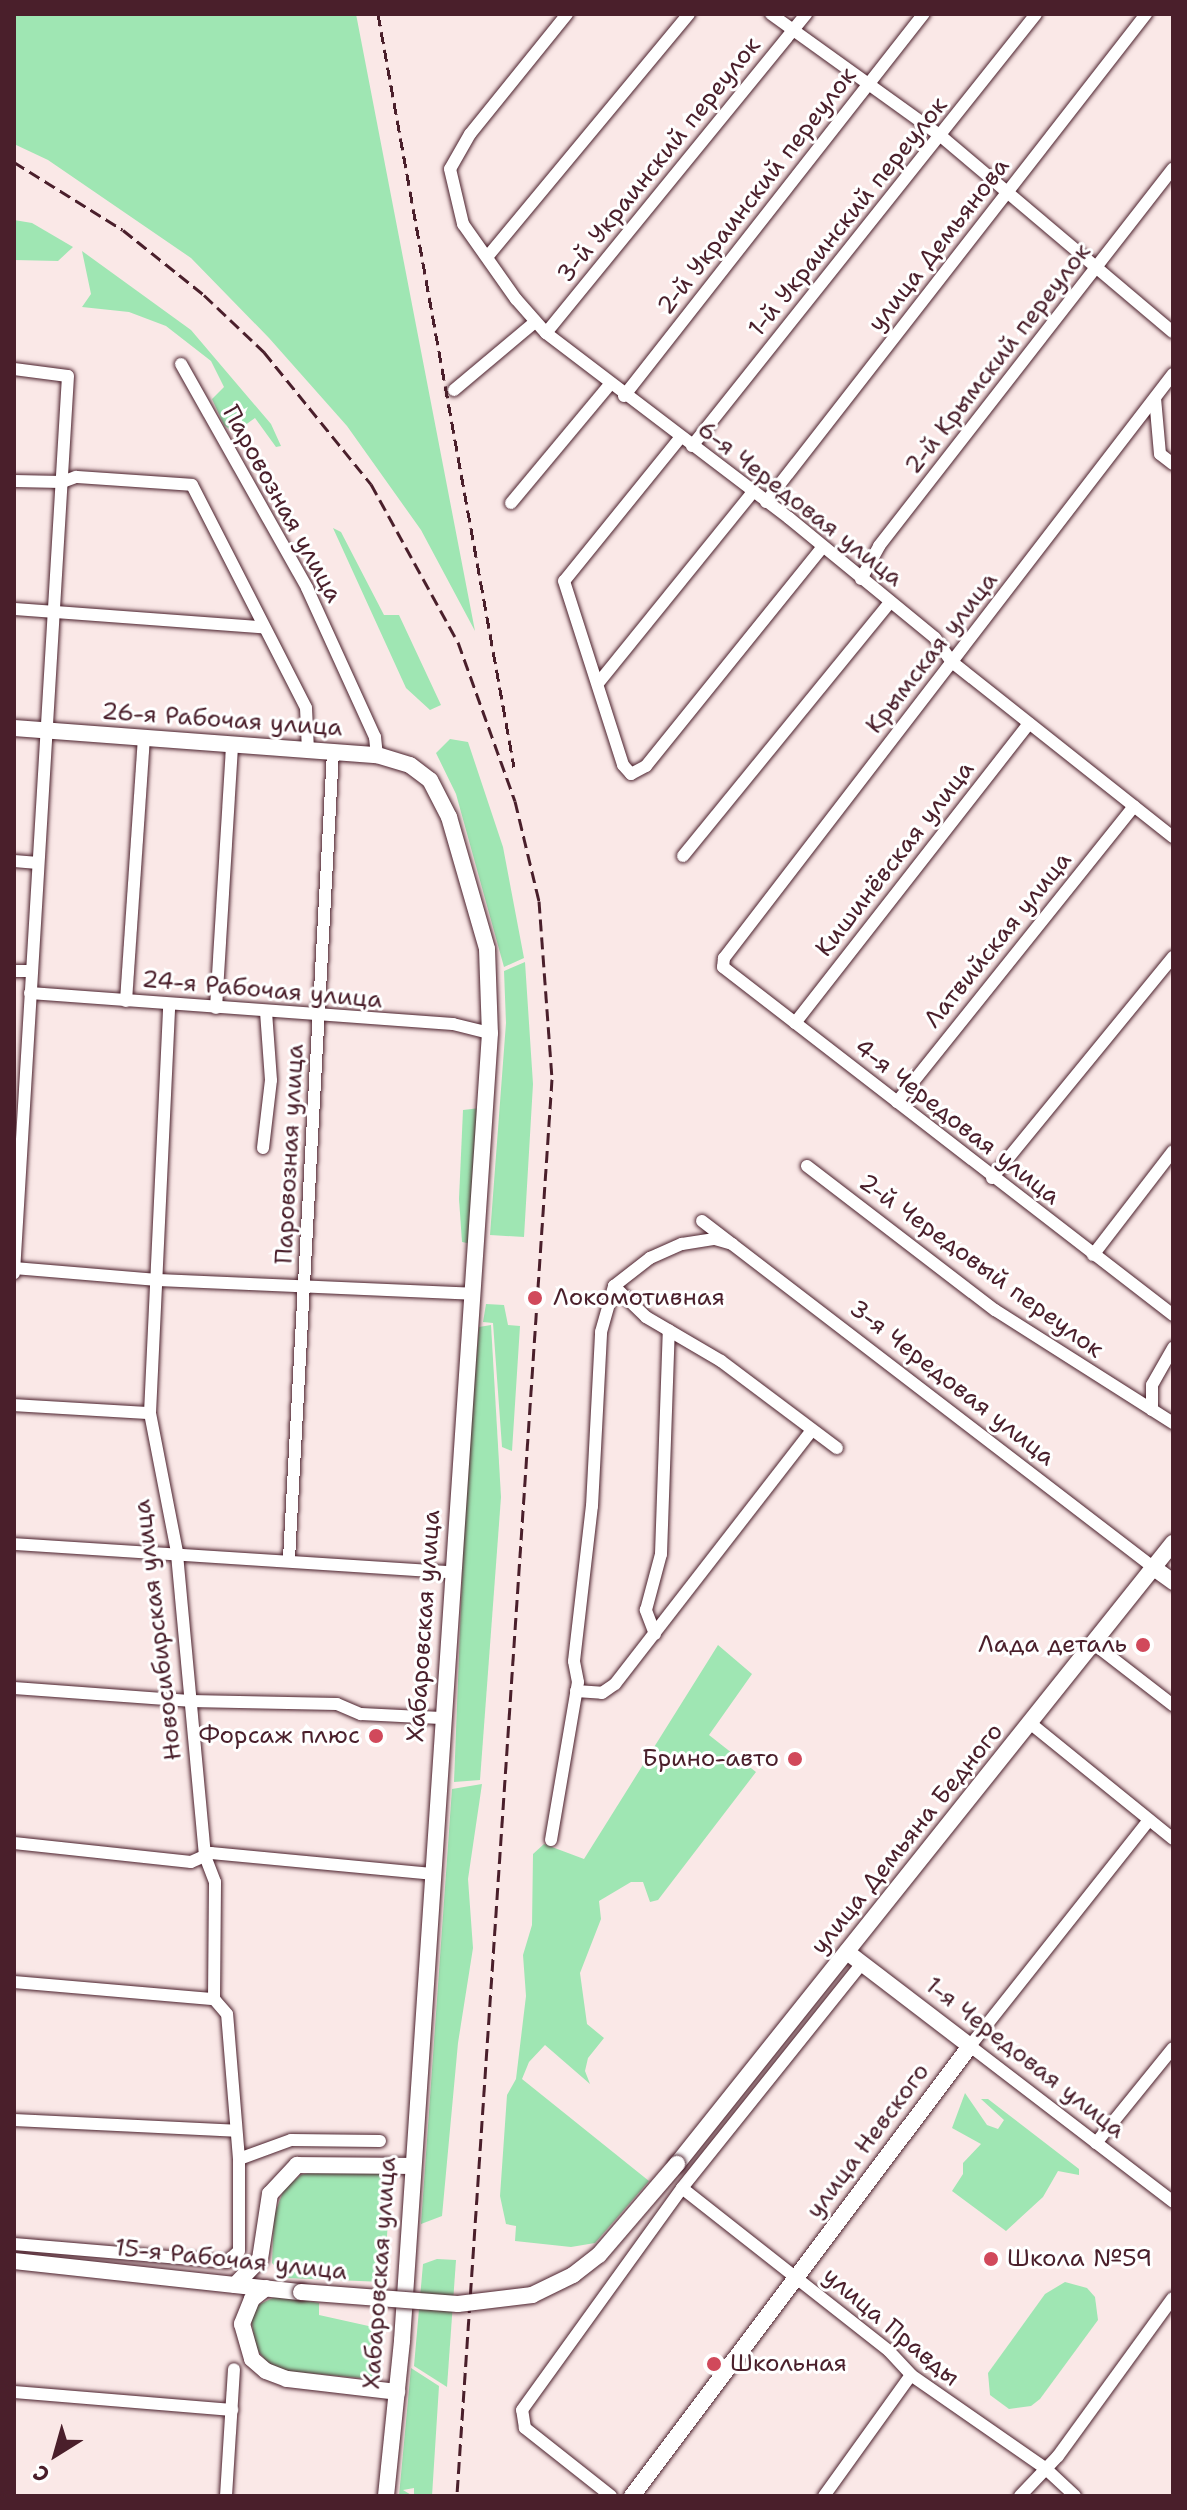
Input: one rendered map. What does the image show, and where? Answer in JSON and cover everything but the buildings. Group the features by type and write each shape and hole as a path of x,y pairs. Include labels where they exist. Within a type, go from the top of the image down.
{"main road":[{"name":"26-я Рабочая улица","path":"14,728 377,755 422,773"},
{"name":"Хабаровская улица","path":"386,2496 397,2392 490,1033 487,949 449,817 422,773"},
{"name":"улица Демьяна Бедного","path":"677,2164 1173,1543"},
{"name":"3-я Чередовая улица","path":"1154,1568 1173,1582"},
{"name":"1-я Чередовая улица","path":"847,1952 970,2046"},
{"name":"улица Невского","path":"632,2496 970,2046"},
{"name":"15-я Рабочая улица","path":"16,2253 296,2291 458,2304 532,2295 573,2275 599,2255 677,2164"},
{"path":"397,2392 287,2379 266,2371 245,2342 244,2312 228,2284 260,2259 270,2194 297,2165 412,2166"},
{"path":"260,2259 296,2291"},
{"path":"244,2312 266,2288"}],"street":[{"name":"6-я Чередовая улица","path":"567,14 470,134 450,169 463,224 535,322 624,396 766,502 935,638 952,662 1173,837"},
{"path":"488,256 689,14"},
{"path":"771,14 942,137 1010,191 1096,269 1173,332"},
{"name":"3-й Украинский переулок","path":"546,333 806,14"},
{"name":"2-й Украинский переулок","path":"624,396 924,14"},
{"name":"1-й Украинский переулок","path":"692,446 942,137 1036,14"},
{"name":"улица Демьянова","path":"766,502 1146,14"},
{"name":"2-й Крымский переулок","path":"861,579 879,546 1173,169"},
{"path":"454,390 535,322"},
{"name":"Паровозная улица","path":"181,364 307,588 375,737 377,755"},
{"path":"14,369 68,376 56,612 20,1125 14,1270 158,1280 473,1294"},
{"name":"Крымская улица","path":"724,958 1173,374"},
{"path":"511,503 610,384"},
{"path":"1155,398 1160,454 1173,464"},
{"path":"680,438 564,581 599,682 623,765 631,774 646,766 822,548"},
{"path":"14,481 62,482 76,477 192,485 306,708 308,750"},
{"path":"599,682 752,493"},
{"path":"683,856 890,602"},
{"path":"14,609 262,627"},
{"name":"Кишинёвская улица","path":"795,1023 1029,723"},
{"path":"126,1001 144,738"},
{"path":"216,1008 232,744"},
{"name":"Паровозная улица","path":"289,1559 333,752"},
{"name":"Латвийская улица","path":"897,1102 1134,806"},
{"path":"14,861 38,863"},
{"path":"992,1178 1173,957"},
{"name":"4-я Чередовая улица","path":"724,958 730,976 1173,1315"},
{"path":"14,971 31,971"},
{"name":"24-я Рабочая улица","path":"30,993 453,1024 490,1033"},
{"name":"Новосибирская улица","path":"16,2253 227,2262 236,2256 240,2243 239,2159 227,2014 214,1999 215,1882 205,1856 177,1552 150,1413 169,1004"},
{"path":"263,1148 271,1080 266,1012"},
{"path":"1093,1255 1173,1151"},
{"name":"2-й Чередовый переулок","path":"807,1166 995,1310 1173,1423"},
{"name":"3-я Чередовая улица","path":"702,1221 1154,1568"},
{"path":"551,1840 576,1691 601,1332 614,1286 650,1258 682,1244 715,1239 732,1244"},
{"path":"614,1286 631,1305 721,1361 837,1448"},
{"path":"655,1634 646,1610 661,1554 669,1330"},
{"path":"1152,1410 1152,1385 1173,1348"},
{"path":"14,1405 150,1413"},
{"path":"576,1691 602,1693 655,1634 812,1430"},
{"path":"14,1544 289,1559 452,1572"},
{"path":"1094,1644 1173,1705"},
{"path":"14,1688 190,1701 337,1704 361,1714 441,1718"},
{"path":"1030,1723 1173,1839"},
{"name":"улица Невского","path":"970,2046 1149,1820"},
{"path":"14,1843 191,1862 205,1856 432,1874"},
{"name":"улица Демьяна Бедного","path":"611,2496 525,2428 522,2410 682,2188 862,1963"},
{"path":"14,1982 214,1999"},
{"name":"1-я Чередовая улица","path":"970,2046 1173,2202"},
{"path":"1096,2143 1173,2048"},
{"path":"14,2120 236,2131"},
{"path":"239,2159 291,2140 380,2141"},
{"name":"улица Правды","path":"682,2188 795,2276 911,2375 1045,2468 1075,2496"},
{"path":"1020,2496 1045,2468 1173,2298"},
{"path":"226,2496 234,2369"},
{"path":"824,2496 911,2375"},
{"path":"14,2392 232,2410"}],"green space":[{"path":"14,14 356,14 475,631 421,530 347,426 269,338 191,258 48,160 14,144"},
{"path":"14,220 32,223 73,247 58,261 14,260"},
{"path":"82,251 191,330 271,424 281,446 276,447 255,418 234,433 224,425 212,399 224,387 211,361 166,326 129,312 82,307 91,294"},
{"path":"333,528 341,532 384,615 399,615 441,705 430,710 406,688"},
{"path":"450,739 468,742 503,847 524,958 504,967 456,794 436,753"},
{"path":"525,962 533,1084 524,1237 490,1235 506,1023 504,971"},
{"path":"480,1108 472,1244 462,1242 459,1199 463,1110"},
{"path":"486,1304 504,1305 508,1325 520,1326 512,1451 502,1447 493,1323 483,1322"},
{"path":"491,1325 501,1497 480,1780 454,1782 466,1478 479,1327"},
{"path":"718,1645 752,1674 709,1735 756,1772 658,1900 650,1902 643,1882 631,1882 599,1901 601,1919 580,1973 587,2024 604,2038 588,2058 585,2071 590,2084 545,2045 529,2062 522,2079 649,2181 595,2243 571,2247 515,2241 516,2226 506,2224 500,2196 507,2095 516,2079 526,1996 523,1955 532,1925 533,1854 544,1844 584,1859"},
{"path":"482,1784 468,1879 473,1948 458,2043 442,2216 421,2224 452,1789"},
{"path":"965,2093 987,2125 998,2129 1004,2120 981,2099 988,2099 1079,2169 1079,2175 1058,2171 1043,2197 1006,2231 952,2191 963,2174 963,2163 981,2144 952,2128"},
{"path":"321,2169 391,2174 384,2282 286,2278 272,2263 274,2216 284,2189 301,2175"},
{"path":"437,2259 456,2260 447,2387 414,2366 423,2264"},
{"path":"1065,2282 1087,2288 1095,2297 1098,2320 1040,2399 1031,2406 1009,2409 990,2395 988,2373 1045,2294"},
{"path":"277,2296 319,2303 319,2315 382,2329 380,2366 372,2379 284,2371 267,2362 256,2348 251,2317 254,2307"},
{"path":"411,2368 439,2386 432,2496 414,2496 414,2488 403,2490 413,2496 399,2496"}],"railway":[{"path":"378,14 514,767"},
{"path":"14,162 123,230 204,295 264,352 371,484 458,642 515,801 539,901 552,1079 457,2496"}],"place":[{"name":"Локомотивная","path":"535,1298"},
{"name":"Лада деталь","path":"1143,1645"},
{"name":"Форсаж плюс","path":"376,1736"},
{"name":"Брино-авто","path":"795,1759"},
{"name":"Школа №59","path":"991,2259"},
{"name":"Школьная","path":"714,2364"}]}
